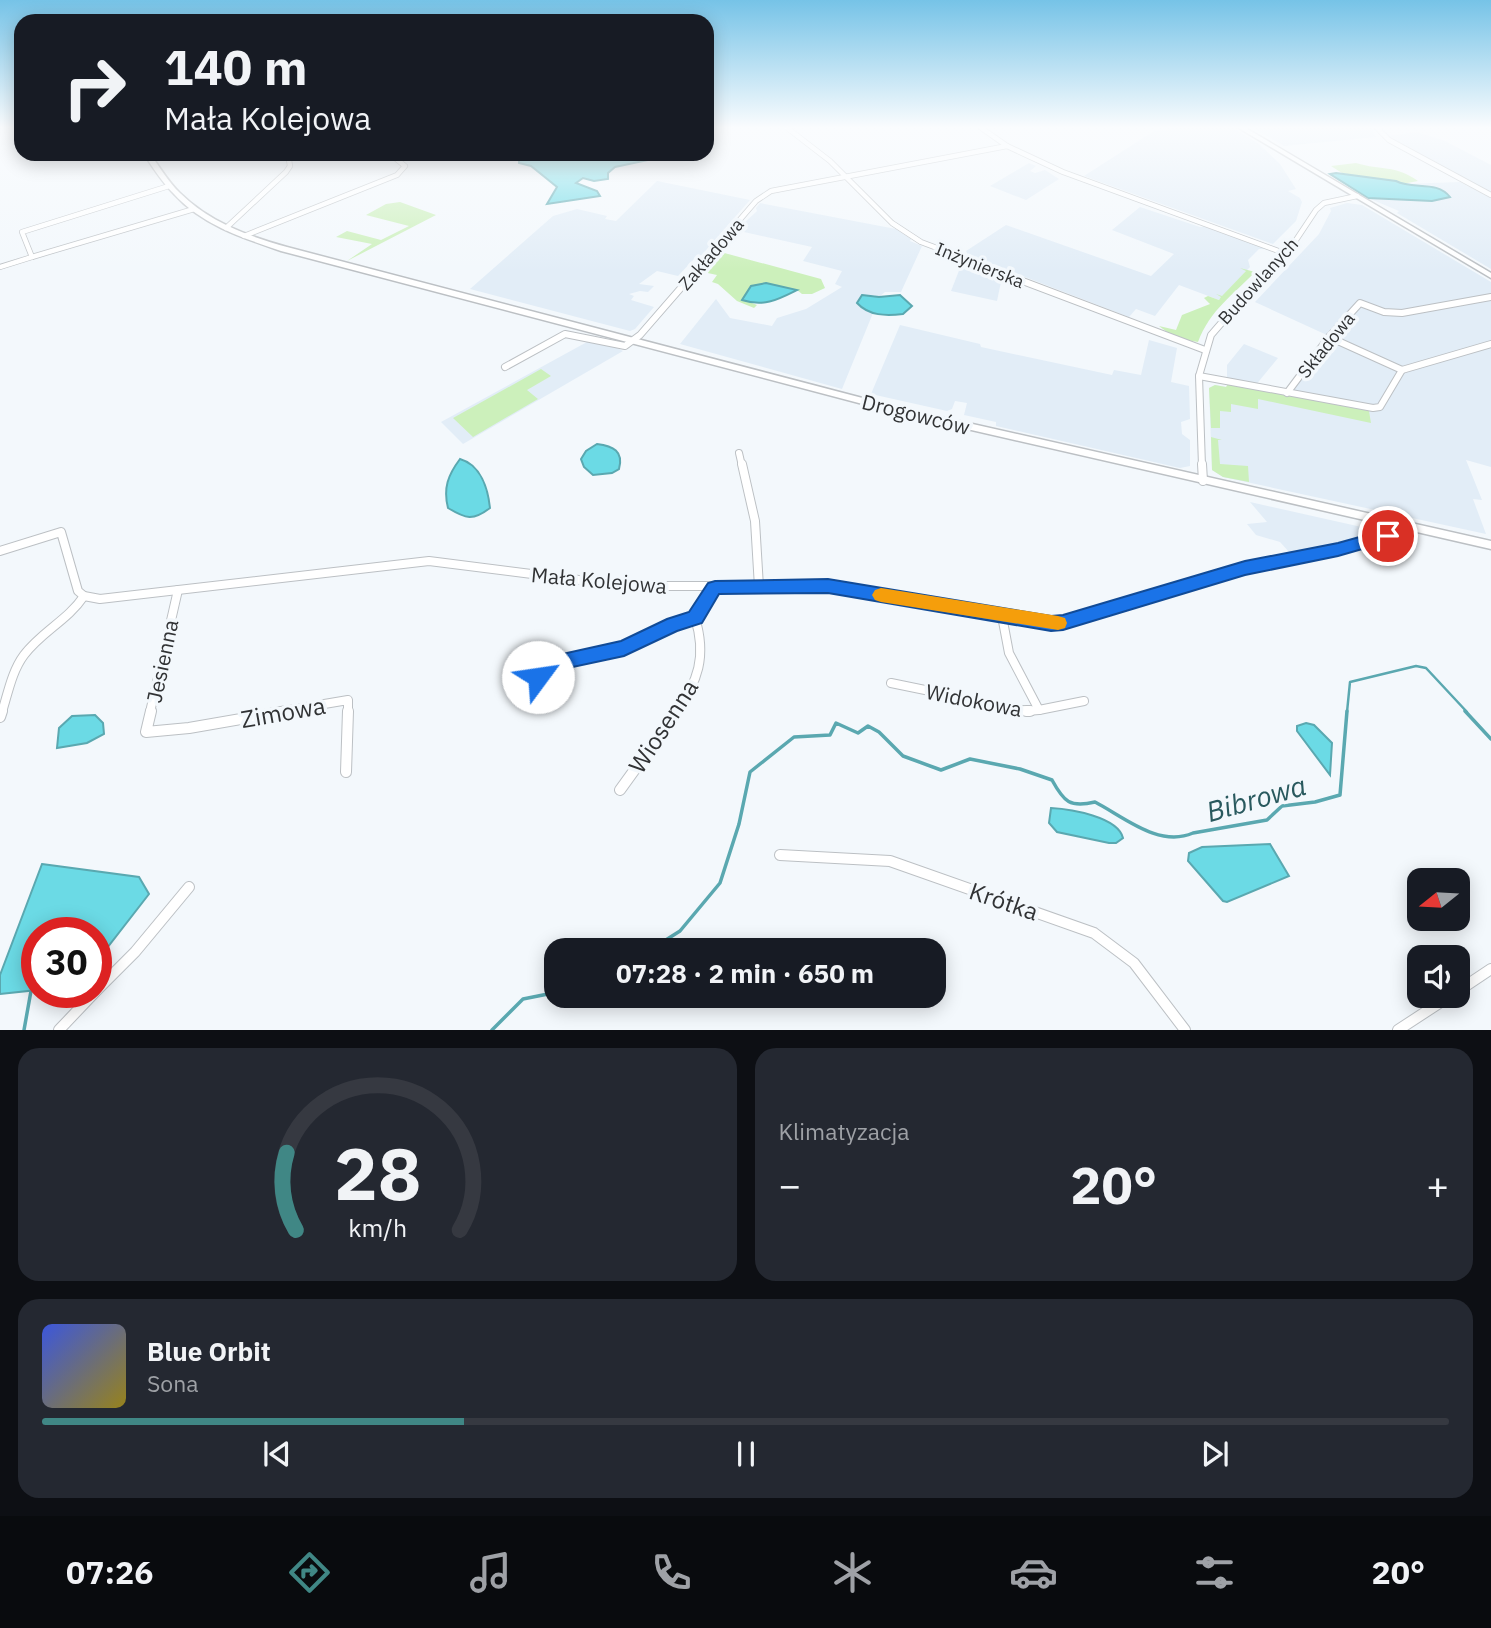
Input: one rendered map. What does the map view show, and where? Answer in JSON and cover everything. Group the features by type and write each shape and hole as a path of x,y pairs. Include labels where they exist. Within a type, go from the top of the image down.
{"main road":[{"name":"Drogowców","path":"161,175 169,186 194,209 226,228 244,236 345,265 893,409 1491,545"},
{"path":"1322,175 1491,275"}],"street":[{"path":"226,228 283,175"},
{"path":"244,236 397,175"},
{"name":"Zakładowa","path":"632,341 762,196 776,189 849,175"},
{"path":"1071,175 1284,253"},
{"path":"1454,175 1491,195"},
{"name":"Inżynierska","path":"844,176 892,222 921,242 1205,350"},
{"path":"32,257 22,232 169,186"},
{"name":"Budowlanych","path":"1203,481 1199,376 1205,350 1220,322 1307,227 1319,206 1357,196"},
{"path":"0,267 194,209"},
{"name":"Składowa","path":"1287,393 1329,337 1360,303 1384,312 1402,313 1491,297"},
{"path":"505,367 565,334 625,346 632,341"},
{"path":"1329,337 1402,370 1491,344"},
{"path":"1199,376 1373,408 1380,407 1402,370"},
{"path":"739,453 755,521 756,564 760,587"},
{"name":"Mała Kolejowa","path":"84,596 100,599 412,562 626,586 828,586 1051,624 1063,623 1245,568 1384,538 1388,536 1385,522"},
{"path":"0,551 61,532 78,591 84,596 72,612 25,654 0,717"},
{"path":"538,677 541,666 624,648 673,624 695,618 715,587"},
{"name":"Jesienna","path":"146,732 178,590"},
{"name":"Widokowa","path":"891,683 1027,711 1039,710 1010,657 1002,628 1002,616"},
{"name":"Wiosenna","path":"620,790 694,687 699,668 700,629 695,618"},
{"name":"Zimowa","path":"146,732 189,728 348,700 346,772"},
{"path":"1039,710 1084,701"},
{"name":"Krótka","path":"780,855 890,861 1094,933 1112,943 1138,964 1185,1030"},
{"path":"112,976 189,887"},
{"path":"1470,983 1491,969"},
{"path":"59,1030 80,1008"},
{"path":"1398,1030 1432,1008"}],"shaded area":[{"path":"1009,175 1053,175 1059,179 1026,200 990,186"},
{"path":"1287,175 1296,189 1288,191 1302,202 1296,221 1273,244 1084,176"},
{"path":"1458,175 1491,175 1491,193"},
{"path":"657,181 750,200 700,257 694,259 678,276 657,271 639,284 654,286 648,292 629,294 634,296 631,300 654,307 635,329 630,331 470,289 553,216 577,209 607,216 605,219 616,221"},
{"path":"1460,182 1491,198 1491,269 1397,213 1399,211 1368,198 1426,201 1441,189 1402,184"},
{"path":"760,203 896,229 911,239 910,241 922,246 901,292 885,292 879,297 873,295 863,309 873,313 842,389 680,344 716,299 730,318 772,326 777,318 806,309 842,287 835,284 842,271 803,261 812,247 744,232 748,228 742,225 757,211"},
{"path":"1347,203 1362,205 1491,282 1491,467 1466,460 1482,500 1473,499 1486,534 1223,477 1212,470 1209,388 1215,385 1227,387 1227,365 1244,344 1278,358 1255,386 1287,392 1329,336 1255,302 1319,234 1330,208"},
{"path":"1140,207 1200,227 1206,226 1265,249 1259,249 1248,260 1250,267 1219,300 1179,285 1155,316 1136,309 1129,317 968,255 966,251 1006,225 1151,276 1174,254 1112,230"},
{"path":"962,263 1002,277 997,301 951,291"},
{"path":"900,325 980,344 981,347 1112,375 1114,370 1141,375 1149,340 1177,348 1171,382 1189,386 1190,419 1181,422 1182,434 1190,440 1190,466 1180,468 996,426 996,422 964,415 967,403 955,401 952,409 947,411 871,394"},
{"path":"587,342 609,344 623,351 463,444 441,422"},
{"path":"1250,502 1366,528 1369,537 1290,553 1280,542 1256,535 1247,524 1267,522"}],"green space":[{"path":"1353,175 1408,175 1418,181 1402,184"},
{"path":"400,202 436,215 347,261 372,244 336,237 347,231 381,240 409,226 366,215 386,204"},
{"path":"717,251 821,279 825,288 812,294 802,294 797,290 766,283 742,299 757,305 754,308 737,301 712,282 717,275 703,272 702,269"},
{"path":"1240,268 1255,272 1216,312 1198,342 1175,338 1159,326 1176,330 1182,315 1210,304 1204,298 1208,296 1219,300 1221,297 1216,294 1222,296 1246,271"},
{"path":"541,369 551,376 527,390 538,399 473,437 453,418"},
{"path":"1228,384 1369,411 1371,423 1258,399 1258,409 1231,404 1231,412 1220,411 1220,428 1211,428 1209,388 1215,385 1226,387"},
{"path":"1211,437 1222,440 1218,440 1220,464 1248,466 1249,482 1223,477 1212,470"}],"water":[{"path":"542,175 608,175 608,179 594,181 583,178 576,183 597,191 600,196 547,204 557,187"},
{"path":"1332,175 1352,175 1432,187 1450,197 1432,201 1368,198"},
{"path":"766,283 797,290 764,303 742,300 751,286"},
{"path":"862,295 900,295 912,306 903,314 878,314 857,303"},
{"path":"597,444 616,450 620,458 619,469 612,473 593,475 584,467 581,459 586,451"},
{"path":"460,459 478,472 487,493 490,508 474,517 448,508 448,482"},
{"path":"95,715 103,723 104,734 87,743 57,748 59,728 72,716"},
{"path":"1306,723 1314,725 1332,743 1330,775 1297,731 1297,726"},
{"path":"1051,808 1093,815 1112,825 1123,838 1116,843 1109,843 1057,832 1049,823"},
{"path":"1270,844 1289,876 1227,902 1223,901 1188,861 1189,853 1202,847"},
{"path":"42,864 139,877 149,894 112,942 112,917 22,917"},
{"path":"21,920 21,992 0,994 0,975"}],"waterway":[{"name":"Bibrowa","path":"1347,712 1350,682 1416,666 1426,668 1467,712"},
{"name":"Bibrowa","path":"669,938 680,931 720,883 739,824 750,772 794,737 830,735 836,723 858,733 868,726 879,732 903,756 941,770 970,759 1020,769 1052,780 1060,794 1069,802 1095,802 1142,829 1167,837 1180,837 1267,820 1282,806 1315,802 1340,795 1347,711"},
{"name":"Bibrowa","path":"1465,711 1491,739"},
{"name":"Bibrowa","path":"492,1030 523,999 544,995"},
{"path":"24,1030 28,1008"}],"slow traffic":[{"path":"881,595 1058,623"}],"route":[{"path":"538,677 541,666 609,653 673,624 695,618 715,587 828,586 1051,624 1063,623 1245,568 1338,550 1388,536"}]}
